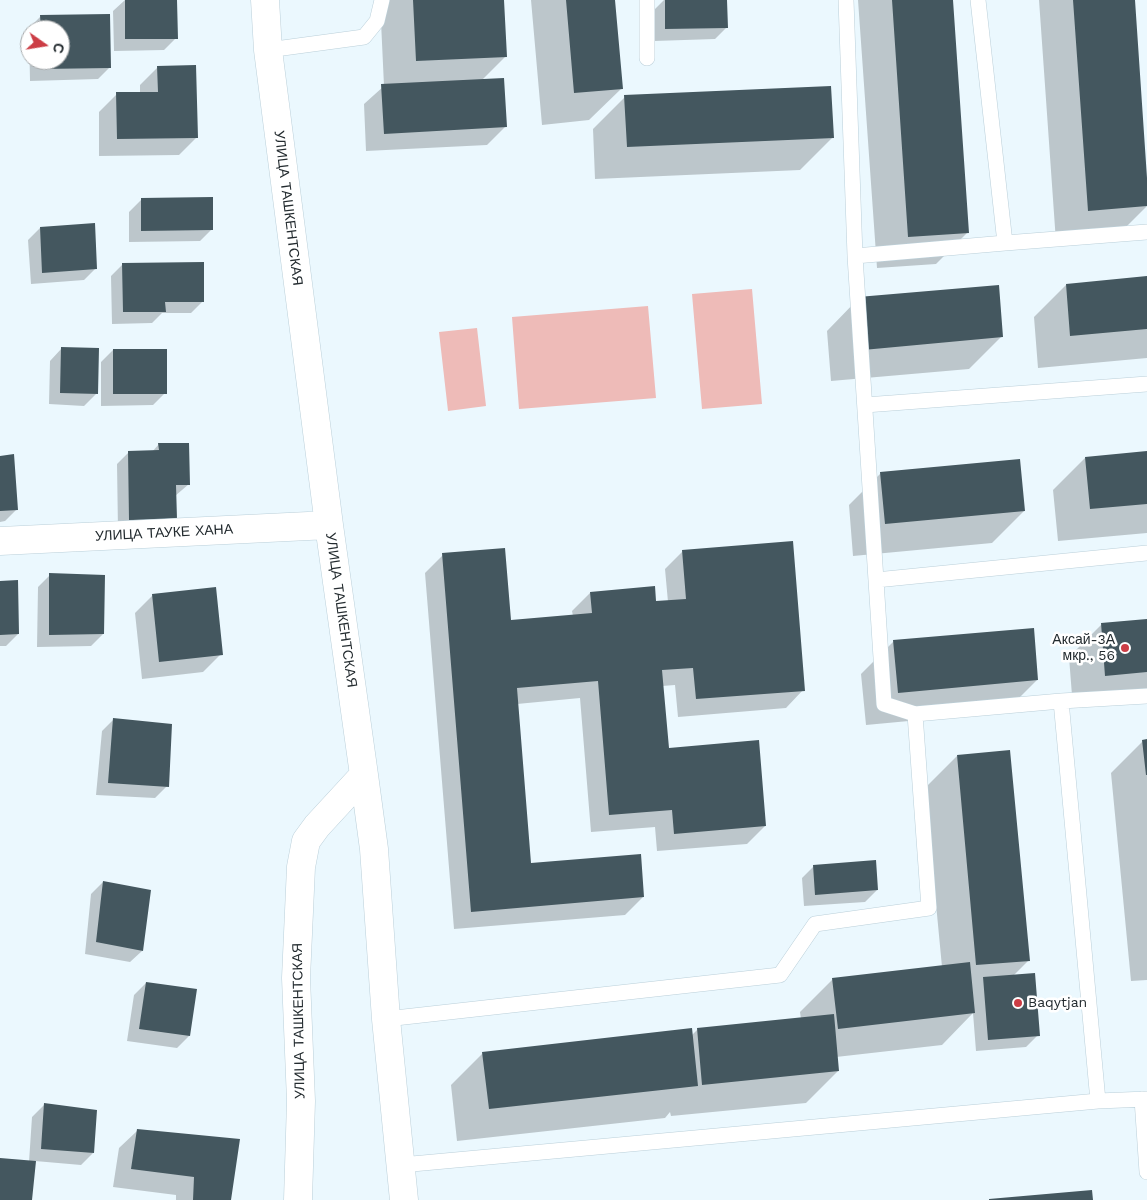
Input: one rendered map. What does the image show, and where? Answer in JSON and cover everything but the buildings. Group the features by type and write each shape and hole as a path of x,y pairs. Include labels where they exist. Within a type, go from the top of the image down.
{"street":[{"name":"УЛИЦА ТАШКЕНТСКАЯ","path":"265,0 268,50 329,525 364,775 317,826 306,841 301,867 298,898 296,978 301,1101 298,1200"},
{"name":"УЛИЦА ТАУКЕ ХАНА","path":"0,541 329,525"},
{"path":"364,775 374,849 386,1019 404,1200"}],"lane":[{"path":"268,50 364,37 377,21 382,0"},
{"path":"647,0 647,58"},
{"path":"846,0 855,256 884,704 914,714 1061,701 1147,696"},
{"path":"978,0 1005,243"},
{"path":"855,256 1147,232"},
{"path":"864,405 1147,384"},
{"path":"876,580 1147,553"},
{"path":"1061,701 1098,1101"},
{"path":"386,1019 780,975 815,924 929,908 914,714"},
{"path":"401,1165 1098,1101 1145,1099 1147,1172"}],"shaded area":[{"path":"752,289 762,404 702,409 692,294"},
{"path":"648,306 656,398 519,409 512,317"},
{"path":"477,328 486,406 448,411 439,332"}],"place":[{"name":"Аксай-3А мкр., 56","path":"1125,648"},
{"name":"Baqytjan","path":"1018,1003"}]}
